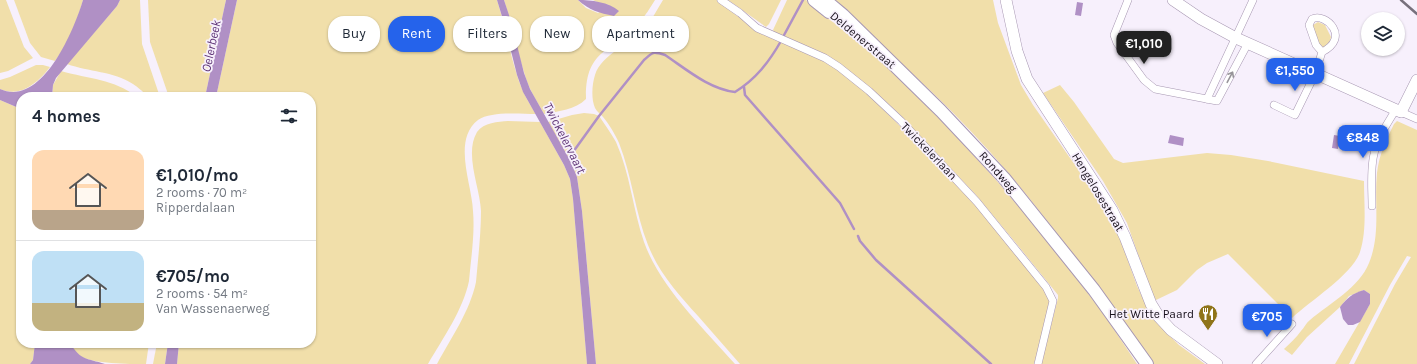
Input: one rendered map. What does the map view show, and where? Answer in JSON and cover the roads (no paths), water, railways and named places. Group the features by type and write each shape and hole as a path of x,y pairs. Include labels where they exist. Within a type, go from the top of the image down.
{"main road":[{"name":"Deldenerstraat","path":"814,0 911,81"},
{"name":"Rondweg","path":"826,0 947,116 1004,178 1094,290 1147,364"}],"street":[{"name":"Twickelerlaan","path":"721,0 757,28 825,58 852,77 901,121 977,202 1046,287 1053,302 1038,364"},
{"name":"Hengelosestraat","path":"1006,0 1012,35 1027,79 1112,210 1125,236 1151,304 1159,317 1171,330 1217,364"},
{"path":"1128,0 1114,35 1117,43 1144,80 1155,89 1217,101 1248,43"},
{"path":"1173,0 1201,19 1236,38 1417,119"},
{"path":"1207,99 1253,0"},
{"path":"1274,106 1295,115 1315,74 1322,52 1328,49 1333,43 1336,35 1335,30 1322,18 1317,16 1312,19 1309,25 1316,45 1322,52"},
{"path":"1372,206 1372,166 1374,153 1378,143 1417,80"},
{"path":"1256,364 1292,324"}],"waterway":[{"path":"783,37 803,0"},
{"name":"Twickelervaart","path":"568,159 599,116 644,60 651,54 658,53 665,55 707,83 735,92 756,76 772,56 781,41"},
{"path":"744,87 745,95 840,203 854,229"},
{"path":"858,236 860,241 876,260 991,364"}],"railway":[{"path":"1401,0 1417,14"}],"place":[{"name":"Het Witte Paard","path":"1208,331"}],"water label":[{"name":"Oelerbeek","path":"211,46"}]}
